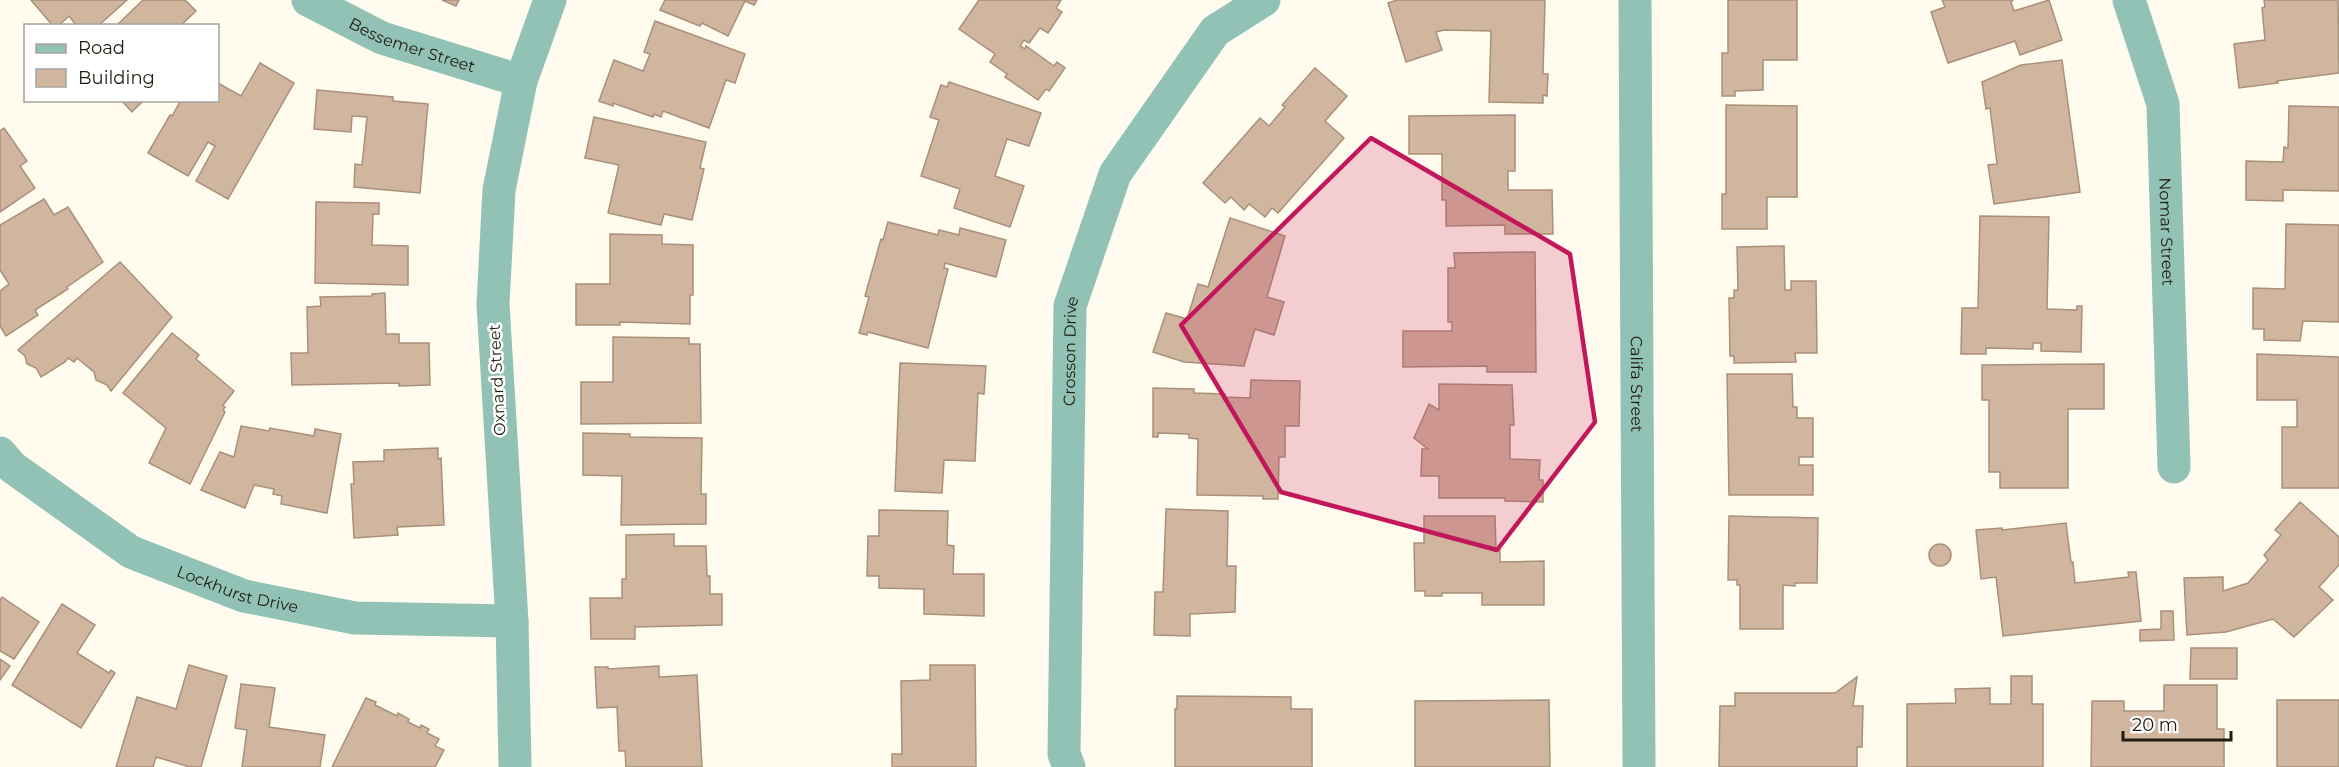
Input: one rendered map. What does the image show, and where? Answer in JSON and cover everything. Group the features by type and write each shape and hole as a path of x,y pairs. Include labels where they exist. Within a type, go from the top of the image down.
{"street":[{"name":"Bessemer Street","path":"308,0 382,38 521,81"},
{"name":"Oxnard Street","path":"515,767 512,621 493,304 499,190 521,81 550,0"},
{"name":"Crosson Drive","path":"1069,767 1064,754 1070,306 1115,174 1215,31 1264,0"},
{"name":"Califa Street","path":"1635,0 1639,767"},
{"name":"Nomar Street","path":"2129,0 2163,104 2174,467"},
{"name":"Lockhurst Drive","path":"0,453 12,467 131,552 244,596 355,618 512,621"}],"highlighted area":[{"path":"1371,138 1570,254 1595,422 1497,550 1281,492 1181,325"}],"building":[{"path":"31,0 127,0 100,24 75,24 69,16 60,24 51,24"},
{"path":"143,0 185,0 196,11 182,24 118,24"},
{"path":"442,0 459,0 456,6"},
{"path":"665,0 757,0 754,5 745,1 728,36 702,23 700,26 660,10"},
{"path":"979,0 1061,0 1056,8 1062,12 1048,33 1040,28 1029,43 1024,40 1020,46 1025,49 1026,46 1054,66 1057,62 1065,68 1049,91 1046,89 1038,100 1005,77 1007,74 990,62 995,54 959,29"},
{"path":"1397,0 1545,0 1543,74 1548,74 1547,96 1543,95 1543,103 1489,102 1491,31 1444,30 1436,32 1442,50 1406,62 1388,3"},
{"path":"1728,0 1797,0 1797,60 1763,60 1763,90 1735,91 1735,96 1722,96 1722,53 1728,53"},
{"path":"1942,0 2013,0 2011,2 2014,11 2049,0 2062,40 2020,55 2015,41 1948,63 1931,12 1945,7"},
{"path":"2264,0 2338,0 2339,73 2239,88 2234,44 2265,40 2262,8 2265,7"},
{"path":"655,21 745,54 735,83 726,80 709,128 663,111 661,117 654,114 653,117 613,103 613,106 599,101 614,60 643,71 650,54 644,52"},
{"path":"2062,60 2080,192 1994,204 1988,165 1997,164 1990,108 1986,109 1982,82 2021,65"},
{"path":"260,63 294,83 228,199 196,181 215,146 208,142 188,176 148,153 180,102 219,102 219,84 241,96"},
{"path":"1315,68 1347,96 1325,121 1344,138 1278,213 1272,208 1265,217 1249,204 1244,210 1231,197 1225,203 1203,183 1260,118 1269,126 1285,107 1282,105"},
{"path":"949,82 1041,113 1029,146 1007,139 995,176 1024,186 1010,227 954,208 960,189 921,176 939,120 930,117 941,85 947,87"},
{"path":"317,90 393,97 393,101 428,104 420,193 354,187 355,164 362,165 367,117 352,116 351,132 314,129"},
{"path":"123,102 142,102 132,112"},
{"path":"1726,105 1797,106 1797,197 1767,197 1767,229 1722,229 1722,194 1726,194"},
{"path":"2289,106 2339,107 2339,191 2283,190 2283,201 2246,200 2246,161 2283,162 2284,147 2288,148"},
{"path":"1515,115 1515,171 1508,171 1508,190 1552,190 1553,234 1505,234 1505,225 1446,226 1446,200 1442,200 1442,154 1409,154 1409,116"},
{"path":"594,117 706,142 700,168 704,169 692,220 664,214 661,225 608,213 619,165 585,158"},
{"path":"4,128 27,161 20,166 35,188 0,212 0,131"},
{"path":"44,199 54,215 68,207 103,262 67,287 68,289 35,310 38,315 6,336 0,326 0,291 9,284 0,270 0,225"},
{"path":"316,202 379,203 379,214 373,214 372,245 408,246 408,285 315,283"},
{"path":"1980,216 2049,217 2047,309 2077,310 2077,306 2082,306 2081,352 2041,351 2041,343 2033,343 2033,349 1986,348 1986,354 1961,354 1962,308 1978,308"},
{"path":"1230,218 1285,236 1267,297 1284,302 1274,335 1255,329 1244,366 1184,362 1153,352 1166,313 1187,319 1198,284 1208,287"},
{"path":"888,222 938,235 939,230 959,235 960,228 1006,240 996,277 945,263 944,268 948,269 928,348 868,332 867,335 859,333 869,297 865,296"},
{"path":"2286,224 2339,225 2339,322 2303,321 2300,341 2264,340 2264,329 2253,329 2253,288 2285,289"},
{"path":"610,234 662,235 662,244 693,245 693,295 690,295 690,324 620,322 620,325 576,325 576,284 610,284"},
{"path":"1784,246 1785,290 1791,290 1791,281 1816,281 1817,353 1795,353 1796,362 1734,363 1734,356 1730,356 1729,298 1734,298 1734,290 1738,290 1737,247"},
{"path":"1535,252 1536,372 1487,372 1487,366 1403,367 1403,331 1452,331 1452,322 1448,322 1448,268 1455,268 1454,253"},
{"path":"120,262 172,317 111,391 107,385 96,380 94,372 77,358 74,362 68,358 41,377 36,368 27,364 25,356 18,350"},
{"path":"385,293 386,334 399,334 399,343 429,343 430,385 399,386 399,383 292,385 291,353 308,353 307,307 321,306 320,297 372,296 372,294"},
{"path":"172,333 199,355 196,359 234,391 223,405 225,412 190,484 149,463 166,428 123,393"},
{"path":"613,337 689,338 689,344 700,344 701,423 581,424 581,382 613,382"},
{"path":"2257,354 2339,357 2339,488 2282,488 2282,427 2297,427 2297,400 2257,400"},
{"path":"900,363 986,366 984,394 978,393 975,461 944,460 942,493 895,491"},
{"path":"2104,364 2104,409 2068,409 2068,488 2000,488 2000,472 1989,472 1989,400 1982,400 1982,365"},
{"path":"1727,374 1792,374 1793,407 1797,407 1797,418 1813,418 1813,457 1799,457 1799,465 1813,465 1813,495 1729,495"},
{"path":"1251,380 1300,381 1299,426 1285,426 1285,457 1279,457 1278,499 1263,499 1263,496 1197,495 1198,439 1189,438 1189,434 1158,433 1158,437 1153,437 1153,388 1194,389 1194,393 1250,398"},
{"path":"1439,384 1512,385 1514,425 1510,425 1510,459 1540,460 1539,480 1543,480 1543,502 1505,501 1505,498 1439,498 1439,476 1421,476 1422,449 1428,449 1414,438 1429,404 1439,410"},
{"path":"241,426 269,431 270,428 314,436 315,429 341,434 327,513 281,504 282,496 273,494 274,489 254,485 245,508 201,490 220,452 234,457"},
{"path":"583,433 630,434 630,437 702,438 701,494 706,494 706,524 621,525 622,476 583,475"},
{"path":"438,448 438,459 441,458 444,525 397,527 398,535 354,538 351,484 354,484 353,462 384,461 384,450"},
{"path":"2300,502 2339,537 2339,565 2319,587 2333,600 2294,637 2273,619 2226,632 2187,635 2184,578 2223,577 2223,591 2248,583 2268,560 2264,555 2281,535 2275,530"},
{"path":"1166,509 1228,511 1227,566 1236,566 1235,612 1190,614 1190,636 1154,635 1155,592 1163,592"},
{"path":"879,510 948,511 947,545 954,546 953,574 984,574 984,616 924,614 924,589 879,588 879,576 867,576 868,536 879,536"},
{"path":"1424,516 1495,516 1496,550 1500,550 1500,562 1544,561 1544,605 1482,605 1482,593 1442,593 1442,596 1425,596 1425,591 1415,591 1414,543 1424,543"},
{"path":"1729,516 1818,518 1817,583 1783,585 1783,629 1740,629 1740,585 1737,585 1737,580 1728,580"},
{"path":"2066,523 2075,583 2129,577 2128,572 2136,572 2141,621 2003,636 1996,577 1981,579 1976,530 2002,528 2002,530"},
{"path":"674,534 674,546 706,546 710,594 722,594 722,625 635,627 635,639 591,639 590,598 622,598 622,579 626,579 626,535"},
{"path":"1940,544 1948,547 1951,555 1948,563 1940,566 1932,563 1929,555 1932,547"},
{"path":"2,597 39,622 14,659 0,651 0,600"},
{"path":"62,604 95,625 77,653 109,673 111,670 115,673 81,728 12,685"},
{"path":"2161,611 2173,611 2174,640 2140,641 2140,630 2161,629"},
{"path":"2191,648 2237,648 2237,679 2190,679"},
{"path":"0,659 10,666 0,680"},
{"path":"189,665 227,676 201,767 190,767 156,757 153,767 116,767 137,697 176,709"},
{"path":"930,665 975,665 976,767 892,767 892,754 902,754 901,681 930,680"},
{"path":"659,666 659,677 697,675 702,767 626,767 625,751 619,751 617,707 597,708 595,667 608,667 608,669"},
{"path":"2011,676 2032,676 2032,704 2043,704 2043,767 1907,767 1907,704 1956,703 1955,689 1990,688 1990,704 2011,704"},
{"path":"1857,677 1853,706 1863,706 1862,747 1857,747 1857,767 1719,767 1720,706 1735,706 1735,693 1835,693"},
{"path":"241,684 275,688 269,727 325,735 320,767 242,767 247,730 235,728"},
{"path":"2164,685 2217,685 2217,729 2224,729 2224,767 2091,767 2092,701 2124,701 2124,711 2164,711"},
{"path":"1177,696 1291,697 1291,709 1312,709 1312,767 1175,767"},
{"path":"366,698 397,716 398,713 409,719 408,722 420,728 421,725 429,729 427,733 439,739 435,746 444,750 435,767 332,767"},
{"path":"1549,700 1550,767 1415,767 1415,701"},
{"path":"2277,700 2339,700 2339,767 2277,767"}]}
